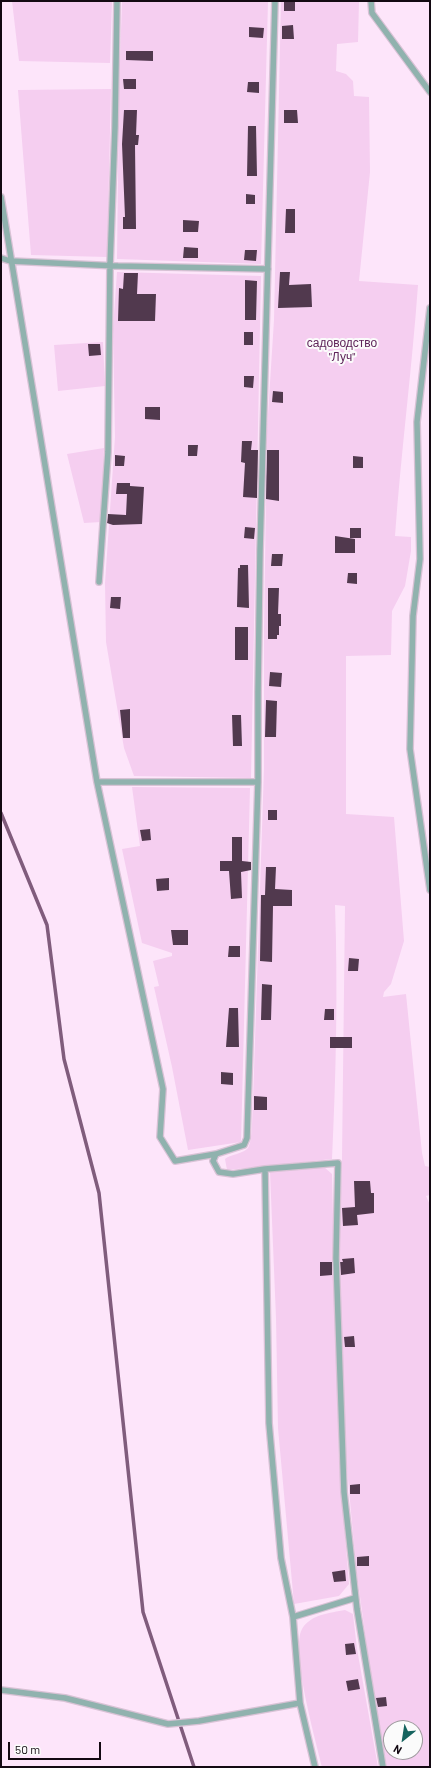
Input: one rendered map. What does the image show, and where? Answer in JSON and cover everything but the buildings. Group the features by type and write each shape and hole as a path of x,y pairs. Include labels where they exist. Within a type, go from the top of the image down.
{"lane":[{"path":"100,582 108,452 110,266 115,127 117,1"},
{"path":"1,197 10,260 97,782 164,1089 160,1137 175,1161 216,1154 244,1145 247,1138 258,782 260,550 275,1"},
{"path":"371,1 372,13 430,92"},
{"path":"1,258 3,260 110,266 268,268"},
{"path":"430,308 417,422 420,560 414,616 410,749 430,890"},
{"path":"97,782 258,782"},
{"path":"216,1154 213,1161 219,1172 233,1174 265,1169 338,1163 336,1258 344,1492 356,1598 383,1767"},
{"path":"265,1169 270,1423 281,1558 293,1617 300,1703 315,1767"},
{"path":"293,1617 356,1598"},
{"path":"1,1690 65,1698 168,1724 199,1721 300,1703"}],"green space":[{"path":"12,1 112,1 110,63 19,61"},
{"path":"122,1 268,1 261,264 117,259 119,91"},
{"name":"садоводство \"Луч\"","path":"281,1 359,1 358,42 337,44 336,71 346,74 353,81 354,96 369,97 370,172 359,281 418,285 395,536 411,537 411,551 405,586 392,611 391,655 346,656 346,814 394,817 404,941 391,984 384,992 383,997 406,994 422,1153 425,1166 430,1167 430,1195 426,1196 430,1205 430,1767 387,1767 386,1760 423,1760 423,1720 383,1720 383,1744 370,1670 356,1567 346,1457 339,1262 342,1158 345,906 335,905 336,1032 332,1159 227,1170 225,1159 243,1152 248,1148 251,1139 252,1125 264,768 264,629 267,430 274,320"},
{"path":"111,89 107,257 31,255 18,90"},
{"path":"117,272 261,276 251,778 134,776 124,748 106,642 105,583 115,437 113,329"},
{"path":"103,342 105,386 58,391 54,345"},
{"path":"104,448 101,522 84,523 67,454"},
{"path":"132,787 250,788 241,1142 188,1150 172,1067 154,987 159,986 153,961 172,956 172,953 142,943 122,849 140,846"},
{"path":"324,1167 332,1174 339,1462 349,1584 339,1596 294,1604 278,1428 276,1318 270,1172"},
{"path":"345,1610 353,1614 357,1649 378,1767 322,1767 305,1696 299,1656 299,1640 302,1629 310,1620 316,1617 327,1613"}],"waterway":[{"path":"1,813 47,925 64,1059 99,1193 143,1612 194,1767"}]}
